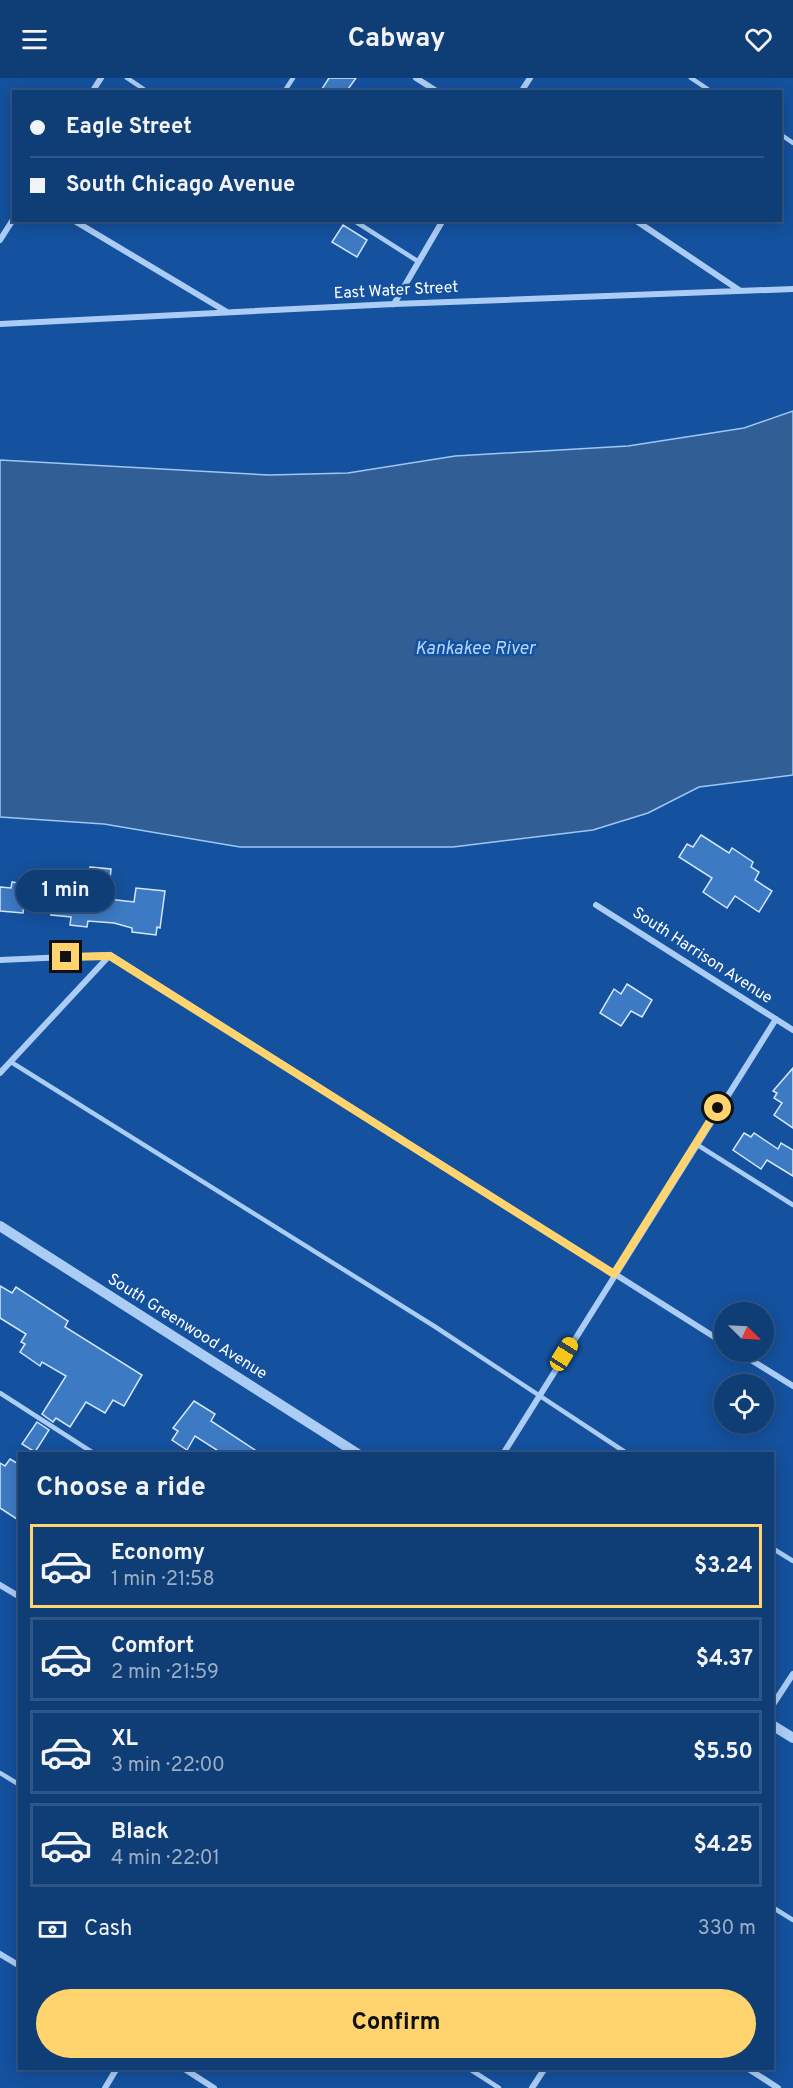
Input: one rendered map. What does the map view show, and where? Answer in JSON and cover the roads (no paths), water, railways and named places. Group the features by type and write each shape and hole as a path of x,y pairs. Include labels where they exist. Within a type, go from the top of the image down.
{"street":[{"path":"416,78 435,90"},
{"path":"0,240 12,221"},
{"path":"76,222 227,313"},
{"path":"394,304 442,222"},
{"path":"638,222 740,290"},
{"name":"East Water Street","path":"0,324 394,304 793,289"},
{"name":"South Harrison Avenue","path":"596,905 793,1030"},
{"path":"0,1074 110,956"},
{"path":"0,960 110,956 714,1337"},
{"path":"503,1452 776,1019"},
{"name":"South Greenwood Avenue","path":"0,1227 355,1452"},
{"path":"754,1362 793,1386"},
{"path":"0,1585 18,1596"},
{"path":"774,1703 793,1674"},
{"path":"774,1726 793,1738"},
{"path":"0,1954 18,1965"},
{"path":"105,2088 116,2070"},
{"path":"186,2070 214,2088"},
{"path":"532,2088 543,2070"},
{"path":"750,2070 778,2088"}],"lane":[{"path":"127,78 145,90"},
{"path":"691,78 709,90"},
{"path":"356,222 419,262"},
{"path":"11,1062 434,1326 625,1452"},
{"path":"696,1143 793,1205"},
{"path":"0,1393 92,1452"},
{"path":"774,1549 793,1562"},
{"path":"0,1773 18,1784"},
{"path":"774,1908 793,1920"},
{"path":"471,2070 499,2088"}],"water":[{"name":"Kankakee River","path":"793,411 793,775 699,787 648,813 593,830 453,847 240,847 104,824 0,817 0,460 269,475 348,473 455,456 628,446 744,428"}]}
